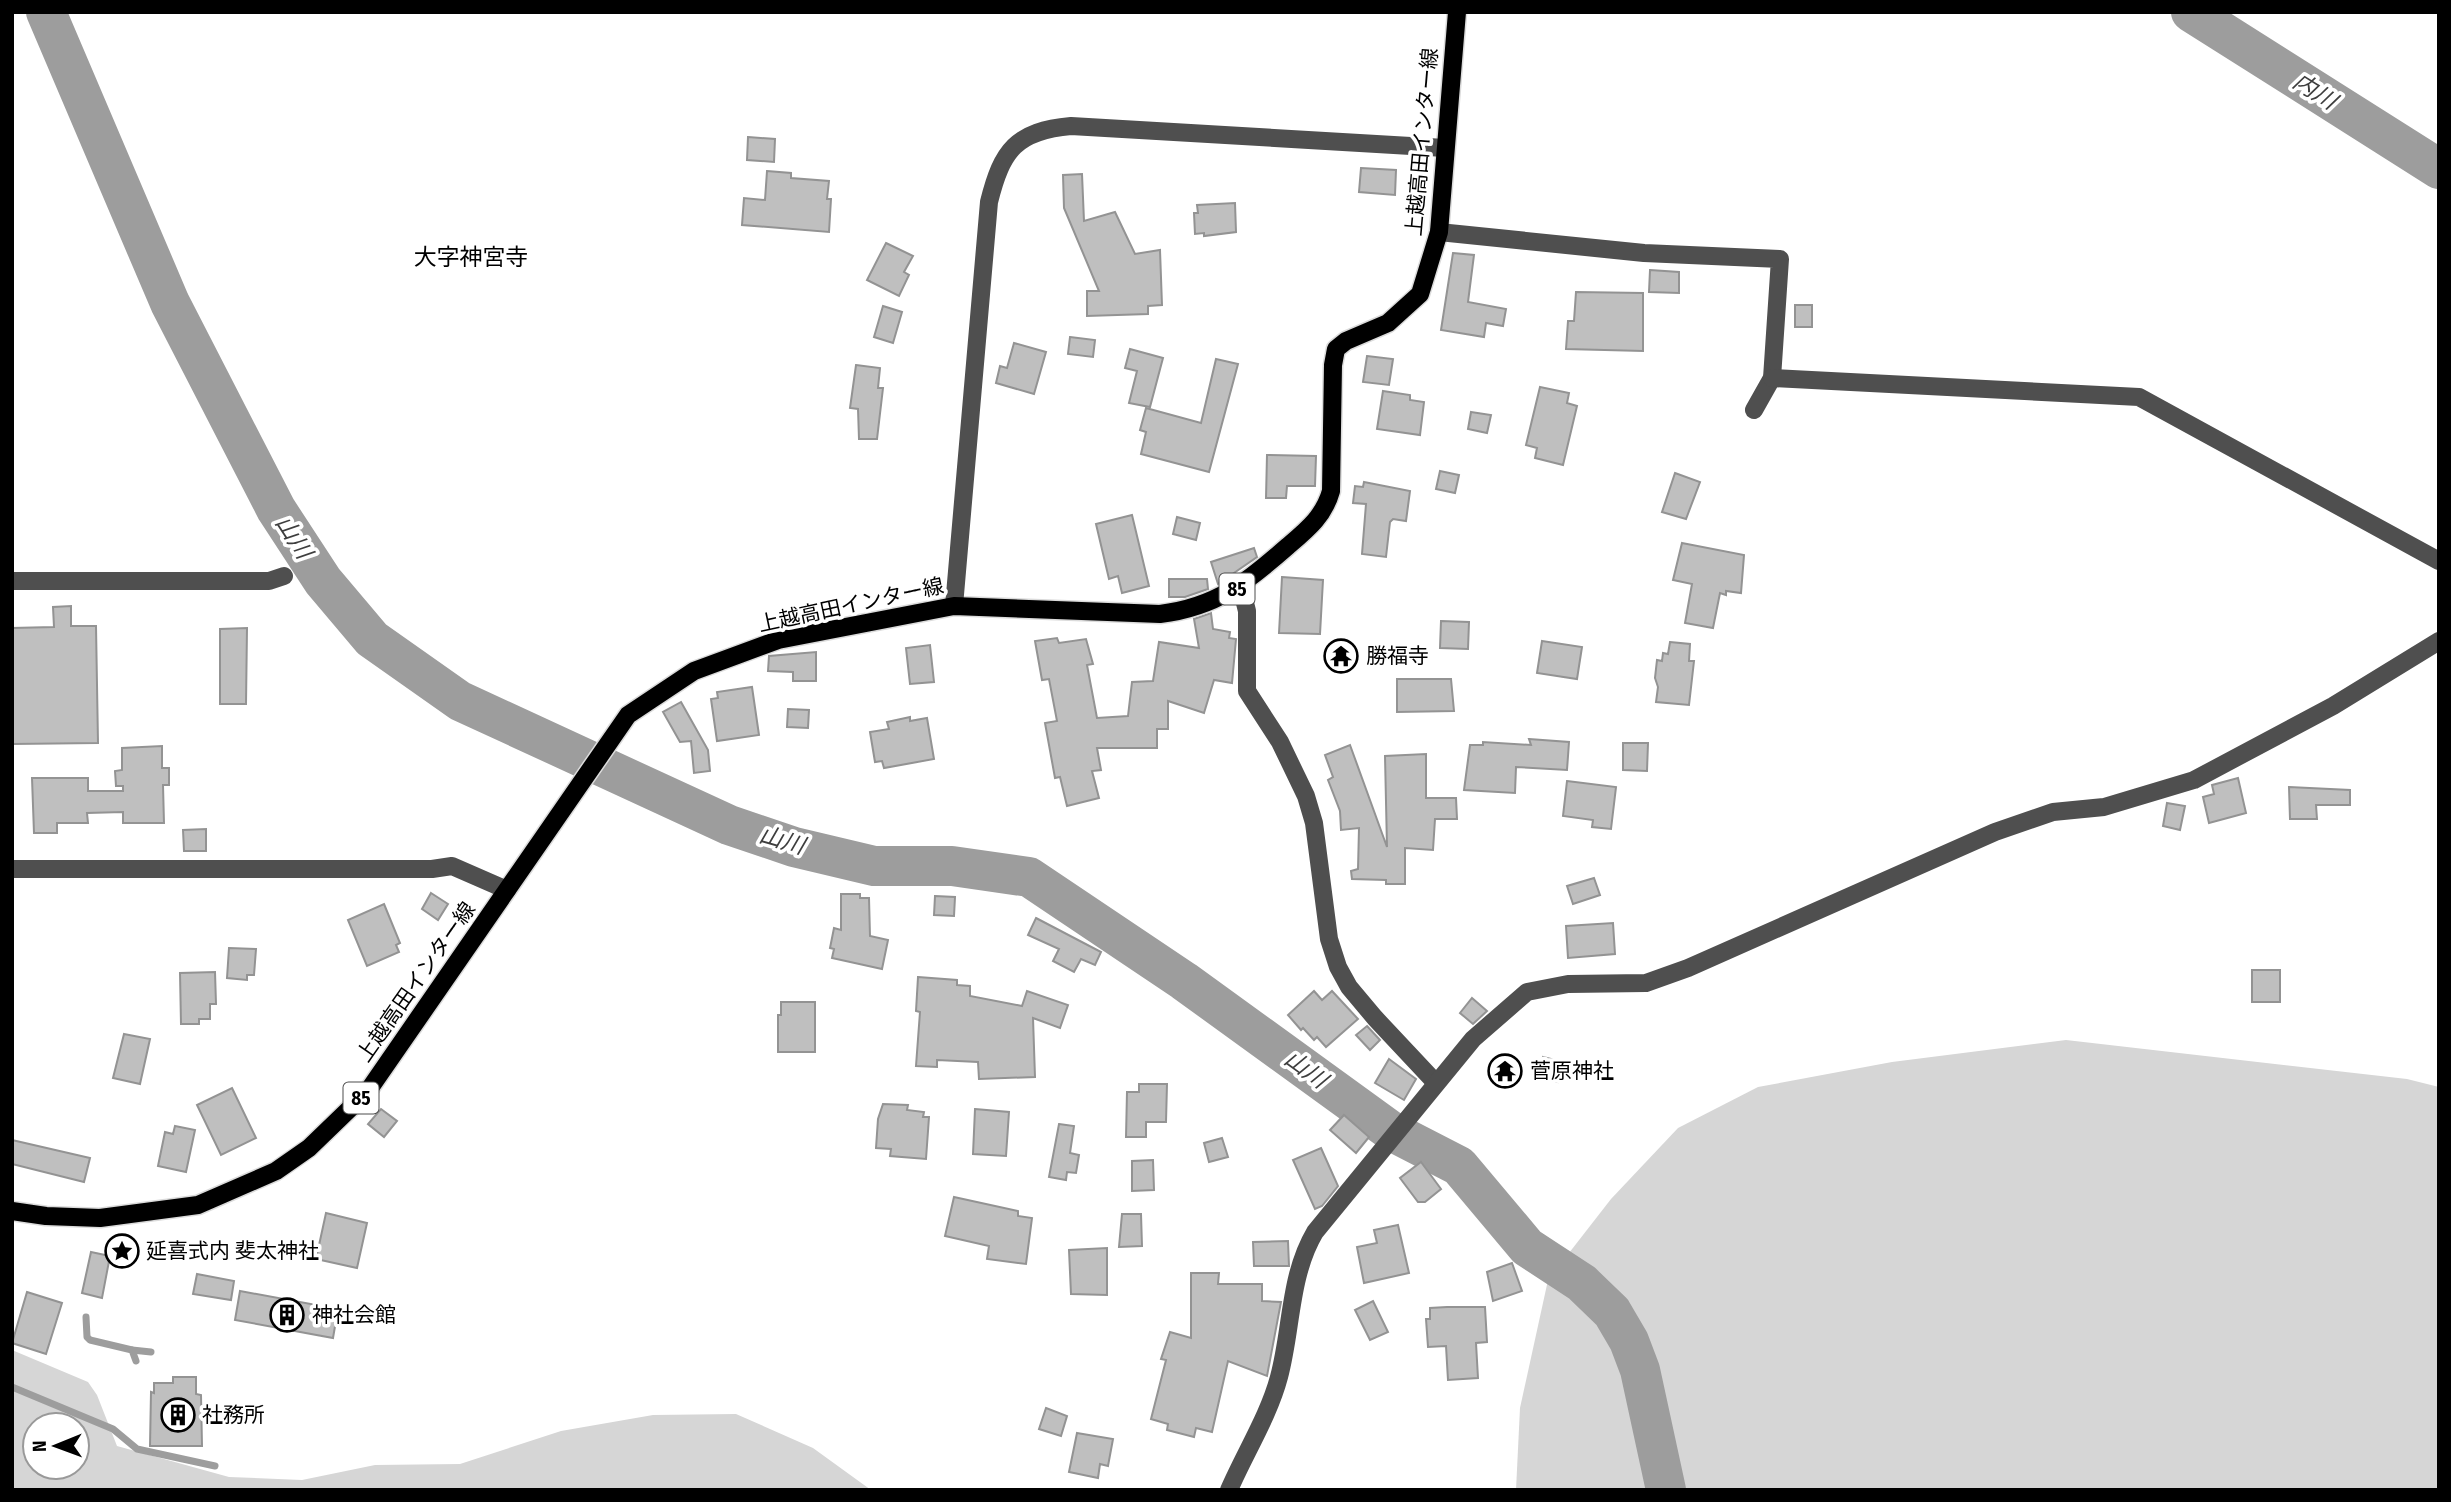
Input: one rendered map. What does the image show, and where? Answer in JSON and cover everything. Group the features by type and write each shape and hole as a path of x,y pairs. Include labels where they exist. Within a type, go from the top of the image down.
{"main road":[{"name":"上越高田インター線","path":"12,1211 46,1216 100,1218 198,1205 276,1171 309,1149 368,1091 628,715 694,671 733,654 778,640 954,606 1160,614 1186,611 1241,587 1315,522 1326,508 1332,482 1336,349 1346,341 1388,323 1420,294 1439,232 1457,12"}],"street":[{"path":"954,606 989,202 998,166 1014,145 1041,129 1072,126 1445,148"},
{"path":"1439,232 1644,253 1780,259 1772,378 1754,410"},
{"path":"1772,378 2139,397 2439,561"},
{"path":"12,581 269,581 284,576"},
{"path":"1241,587 1247,611 1247,691 1280,742 1306,796 1314,823 1328,939 1338,967 1349,986 1375,1018 1435,1082"},
{"path":"1229,1490 1278,1381 1304,1251 1315,1232 1370,1167 1435,1082 1473,1039 1527,992 1568,984 1646,983 1688,968 1995,832 2053,812 2104,807 2194,780 2333,706 2439,641"},
{"path":"12,869 432,869 452,866 508,890"}],"shaded area":[{"path":"2066,1040 2407,1079 2439,1087 2439,1490 1516,1490 1520,1408 1548,1280 1611,1199 1678,1128 1758,1087 1892,1062"},
{"path":"12,1350 88,1382 97,1395 117,1446 229,1477 302,1480 375,1465 460,1464 561,1431 653,1415 736,1414 813,1448 871,1490 12,1490"}],"building":[{"path":"748,137 775,139 774,162 747,160"},
{"path":"1361,168 1396,170 1395,195 1359,192"},
{"path":"767,171 791,173 791,178 829,181 829,232 742,225 744,198 765,200"},
{"path":"1082,174 1084,221 1115,212 1135,254 1160,250 1162,305 1148,306 1148,314 1087,316 1087,291 1099,291 1064,208 1063,175"},
{"path":"1235,203 1236,232 1204,236 1204,233 1195,234 1194,213 1198,213 1197,205"},
{"path":"886,243 913,256 904,272 909,275 899,296 867,280"},
{"path":"1453,253 1474,255 1468,302 1506,309 1503,326 1486,323 1484,337 1441,330"},
{"path":"1650,270 1679,272 1679,293 1649,292"},
{"path":"1576,292 1643,293 1643,351 1566,349 1568,321 1574,321"},
{"path":"1795,305 1812,305 1812,327 1795,327"},
{"path":"883,306 902,312 893,343 874,337"},
{"path":"1070,337 1095,340 1093,357 1068,354"},
{"path":"1014,343 1046,352 1034,394 996,383 1000,366 1007,368"},
{"path":"1130,349 1163,358 1150,407 1129,403 1137,371 1125,368"},
{"path":"1367,356 1393,359 1389,385 1363,382"},
{"path":"1216,359 1238,364 1209,472 1141,454 1146,432 1140,430 1146,408 1201,423"},
{"path":"856,365 880,368 878,388 883,388 877,439 859,439 858,409 850,408"},
{"path":"1540,387 1569,393 1567,403 1577,406 1563,465 1535,458 1537,448 1526,445"},
{"path":"1383,391 1410,395 1410,400 1424,402 1420,435 1377,429"},
{"path":"1471,412 1491,415 1487,433 1468,429"},
{"path":"1267,455 1316,456 1315,486 1287,486 1286,498 1266,498"},
{"path":"1440,471 1459,475 1455,493 1436,489"},
{"path":"1675,473 1700,482 1686,519 1662,512"},
{"path":"1364,482 1410,491 1406,521 1393,519 1390,522 1386,557 1362,554 1366,504 1353,503 1355,486 1363,487"},
{"path":"1132,515 1149,586 1122,593 1118,576 1109,579 1096,524"},
{"path":"1177,517 1200,523 1196,540 1173,534"},
{"path":"1682,543 1744,555 1741,593 1720,593 1713,628 1685,623 1692,584 1673,580"},
{"path":"1254,548 1257,557 1218,584 1211,562"},
{"path":"1282,577 1323,580 1320,634 1279,633"},
{"path":"1169,579 1207,579 1208,589 1185,597 1169,597"},
{"path":"71,606 71,626 96,626 98,743 12,744 12,628 54,627 53,607"},
{"path":"1211,613 1213,629 1230,632 1229,638 1236,639 1232,683 1214,680 1204,713 1168,701 1168,729 1157,729 1157,748 1097,748 1101,770 1092,771 1099,798 1067,806 1060,777 1055,778 1045,723 1057,721 1049,679 1042,680 1035,641 1057,638 1059,643 1086,639 1093,664 1087,665 1097,718 1128,716 1132,682 1153,681 1159,642 1199,648 1194,619"},
{"path":"1441,621 1469,622 1468,649 1440,648"},
{"path":"247,628 246,704 220,704 220,629"},
{"path":"1542,641 1582,647 1577,679 1537,673"},
{"path":"1670,642 1690,644 1689,661 1694,661 1689,705 1656,702 1657,660 1662,661 1663,653 1668,654"},
{"path":"930,645 934,682 910,684 906,648"},
{"path":"816,652 816,681 793,681 793,672 768,671 769,656"},
{"path":"1397,679 1451,679 1454,711 1397,712"},
{"path":"752,687 759,735 717,741 711,699 718,698 717,692"},
{"path":"681,702 708,750 710,771 694,773 691,741 680,742 663,712"},
{"path":"788,709 809,710 808,728 787,727"},
{"path":"910,717 910,721 927,718 934,759 884,768 882,761 875,762 870,732 889,729 887,722"},
{"path":"1529,739 1569,742 1567,770 1516,767 1515,793 1464,790 1470,745 1483,745 1483,742 1531,745"},
{"path":"1623,743 1648,743 1647,771 1623,770"},
{"path":"1350,745 1387,847 1385,756 1426,754 1426,798 1456,798 1457,819 1435,819 1433,850 1405,848 1405,884 1386,884 1386,880 1352,879 1351,871 1358,869 1359,828 1341,830 1340,811 1328,780 1333,777 1325,755"},
{"path":"162,746 162,768 169,768 169,785 163,785 164,823 123,823 123,812 87,813 88,823 57,823 57,833 34,833 32,778 88,778 88,791 123,791 123,786 116,786 115,771 122,770 122,748"},
{"path":"2238,778 2246,813 2209,823 2203,797 2214,794 2212,785"},
{"path":"1567,781 1616,787 1611,829 1592,827 1593,820 1563,816"},
{"path":"2289,787 2350,790 2350,805 2316,805 2317,819 2290,819"},
{"path":"2167,803 2185,806 2180,830 2163,826"},
{"path":"206,829 206,851 184,851 183,830"},
{"path":"1594,878 1600,895 1573,904 1567,886"},
{"path":"431,893 448,904 438,920 422,909"},
{"path":"841,894 860,894 860,898 869,898 870,936 888,940 882,969 832,958 834,949 830,948 834,928 841,930"},
{"path":"935,896 955,897 954,916 934,915"},
{"path":"384,904 400,943 396,945 399,952 367,966 348,920"},
{"path":"1036,918 1101,952 1095,965 1081,959 1074,972 1053,961 1059,949 1028,935"},
{"path":"1613,923 1615,954 1568,958 1566,926"},
{"path":"229,948 256,949 254,975 247,975 247,980 227,978"},
{"path":"2252,970 2280,970 2280,1002 2252,1002"},
{"path":"215,972 216,1004 210,1004 210,1019 199,1019 199,1024 181,1024 180,973"},
{"path":"918,977 957,980 957,985 970,986 970,996 1022,1006 1027,991 1068,1005 1060,1028 1033,1018 1035,1077 979,1079 978,1062 937,1060 937,1067 916,1066 920,1012 916,1011"},
{"path":"1314,991 1322,1000 1332,991 1358,1019 1326,1047 1317,1037 1314,1040 1303,1028 1301,1030 1288,1015"},
{"path":"1472,998 1487,1011 1473,1024 1460,1013"},
{"path":"781,1002 815,1002 815,1052 778,1052 778,1015 781,1015"},
{"path":"1367,1026 1380,1040 1370,1050 1356,1035"},
{"path":"124,1034 150,1039 140,1084 113,1078"},
{"path":"1543,1057 1563,1062 1558,1082 1538,1078"},
{"path":"1389,1059 1416,1079 1404,1100 1375,1083"},
{"path":"1139,1084 1167,1084 1166,1122 1146,1122 1146,1137 1126,1137 1127,1092 1139,1092"},
{"path":"232,1088 256,1138 221,1155 197,1105"},
{"path":"883,1104 908,1105 907,1110 924,1112 923,1117 929,1117 926,1159 890,1156 891,1149 876,1148 878,1119"},
{"path":"381,1109 397,1121 384,1137 368,1124"},
{"path":"975,1109 1009,1112 1006,1156 973,1154"},
{"path":"1344,1115 1369,1137 1356,1153 1330,1130"},
{"path":"1059,1124 1074,1126 1070,1153 1079,1155 1076,1173 1067,1172 1066,1180 1049,1177"},
{"path":"175,1126 195,1130 186,1172 158,1166 165,1132 173,1134"},
{"path":"1222,1138 1228,1157 1209,1162 1204,1143"},
{"path":"12,1140 90,1158 84,1182 12,1164"},
{"path":"1321,1148 1338,1186 1322,1206 1315,1209 1293,1160"},
{"path":"1153,1160 1154,1190 1132,1191 1132,1161"},
{"path":"1421,1162 1441,1189 1425,1202 1418,1202 1400,1178"},
{"path":"954,1197 1018,1211 1018,1216 1032,1218 1026,1264 987,1259 989,1246 945,1236"},
{"path":"326,1213 367,1223 357,1268 316,1259"},
{"path":"1122,1214 1141,1214 1142,1246 1119,1247"},
{"path":"1398,1225 1409,1273 1364,1283 1357,1247 1377,1243 1374,1230"},
{"path":"1288,1241 1289,1266 1254,1266 1253,1242"},
{"path":"1107,1248 1107,1295 1071,1294 1069,1250"},
{"path":"91,1252 110,1256 102,1298 82,1293"},
{"path":"1512,1263 1522,1291 1493,1301 1487,1272"},
{"path":"1191,1273 1219,1273 1218,1284 1262,1284 1262,1301 1281,1302 1267,1376 1228,1361 1212,1432 1196,1428 1194,1437 1167,1430 1168,1424 1151,1419 1166,1360 1161,1359 1170,1332 1191,1338"},
{"path":"197,1274 234,1281 231,1300 193,1294"},
{"name":"神社会館","path":"240,1291 338,1309 333,1338 235,1320"},
{"path":"27,1292 62,1303 46,1354 12,1343"},
{"path":"1373,1301 1388,1332 1370,1340 1355,1310"},
{"path":"1485,1307 1487,1342 1476,1343 1478,1378 1448,1380 1446,1346 1428,1347 1426,1319 1430,1319 1430,1308"},
{"name":"社務所","path":"173,1377 196,1377 196,1394 201,1395 202,1446 150,1446 151,1392 154,1393 154,1383 173,1383"},
{"path":"1046,1408 1067,1416 1061,1436 1039,1429"},
{"path":"1077,1433 1113,1439 1108,1466 1100,1464 1098,1478 1069,1472"}],"waterway":[{"name":"山川","path":"46,12 170,303 276,509 323,581 372,639 460,701 729,825 794,847 874,866 952,866 1029,877 1184,981 1391,1131 1459,1166 1527,1247 1582,1283 1612,1312 1629,1341 1640,1370 1666,1490"},
{"name":"内川","path":"2191,12 2439,169"},
{"path":"86,1317 87,1337 90,1340 132,1350 136,1361"},
{"path":"132,1350 151,1352"},
{"path":"12,1387 113,1429 137,1449 215,1466"}],"place":[{"name":"勝福寺","path":"1341,656"},
{"name":"菅原神社","path":"1505,1071"},
{"name":"延喜式内 斐太神社","path":"122,1251"},
{"name":"神社会館","path":"287,1315"},
{"name":"社務所","path":"178,1415"}],"district":[{"name":"大字神宮寺","path":"471,257"}]}
